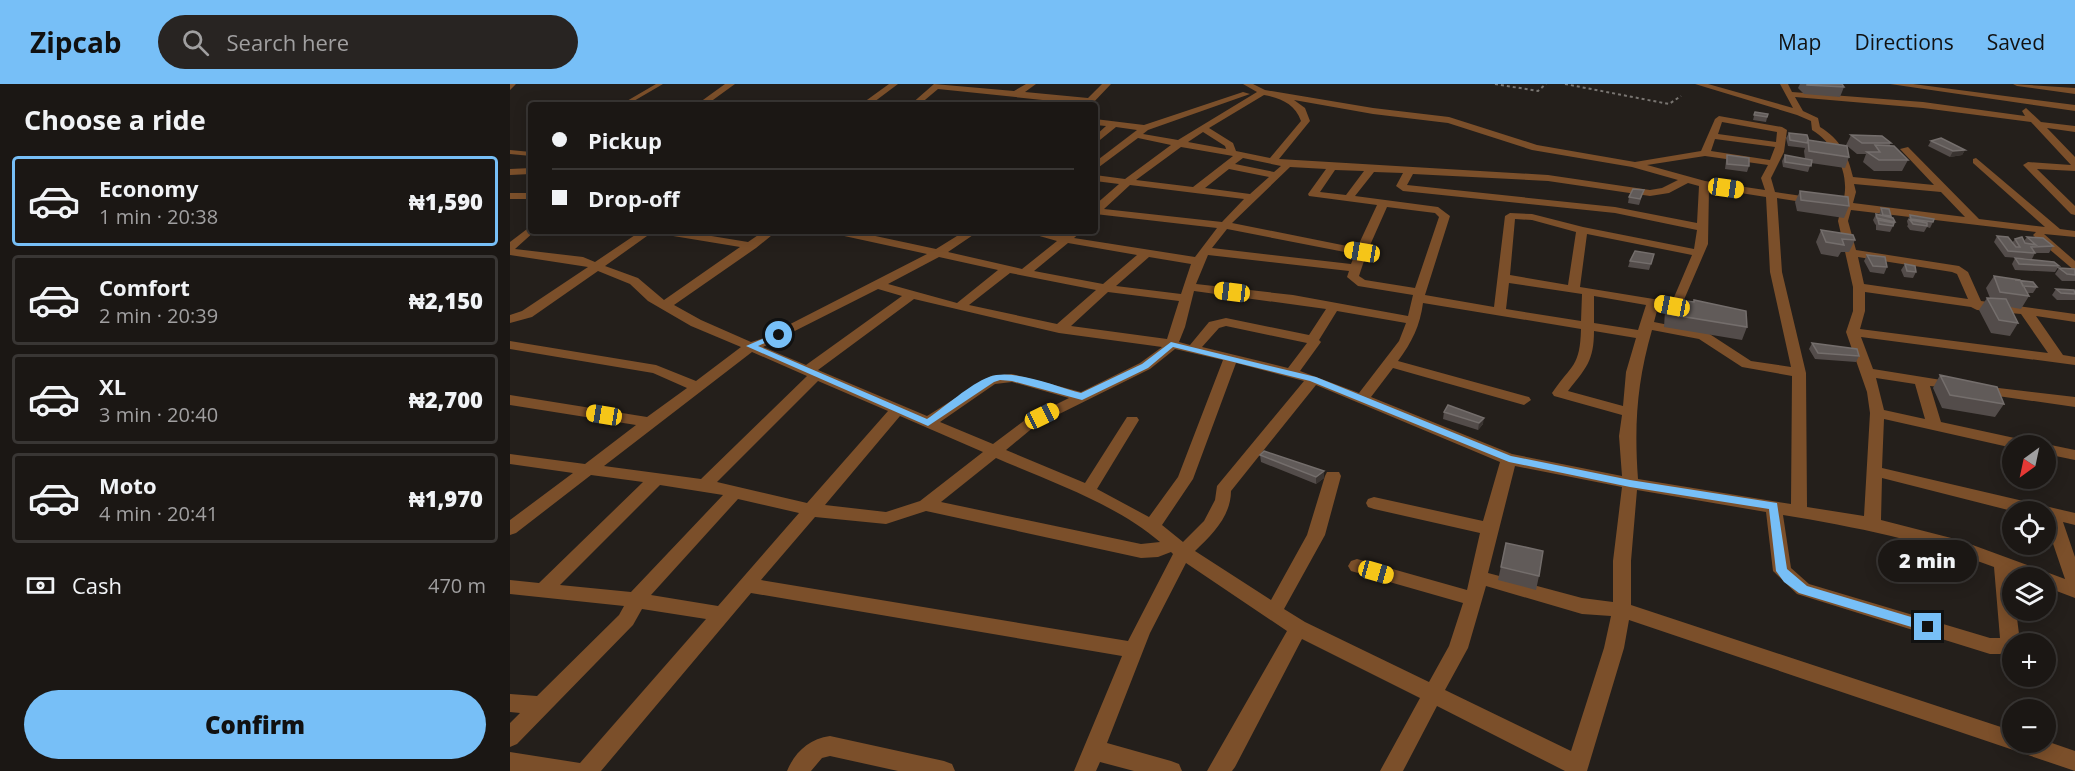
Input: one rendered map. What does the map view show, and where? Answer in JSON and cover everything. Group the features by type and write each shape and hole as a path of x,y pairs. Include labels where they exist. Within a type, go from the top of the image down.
{"street":[{"path":"704,102 731,84"},
{"path":"868,102 894,84"},
{"path":"1014,95 1032,84"},
{"path":"1089,102 1106,84"},
{"path":"1247,84 1260,90 1373,111 1449,120 1535,148 1633,164 1704,184 1848,206 2075,234"},
{"path":"1699,84 1800,113 1815,123 1839,148 1851,192 1843,221 1859,287 1859,311 1853,332 1874,392 1877,413 1872,524"},
{"path":"1784,84 1800,113"},
{"path":"1894,84 2075,108"},
{"path":"2018,84 2075,91"},
{"path":"918,102 938,85 1079,102"},
{"path":"1911,86 1923,105"},
{"path":"1098,208 1126,181 1260,90"},
{"path":"1098,164 1145,128 1260,90"},
{"path":"1272,160 1306,121 1302,110 1282,94"},
{"path":"1790,94 1923,105 2075,129"},
{"path":"2013,98 2075,163"},
{"path":"1705,153 1714,136 1716,120 1722,119 1782,129 1774,163 1766,178 1770,194 1776,272 1799,373 1799,510"},
{"path":"1098,122 1145,128"},
{"path":"1098,138 1114,124"},
{"path":"1202,128 1230,145 1231,152"},
{"path":"1135,135 1288,164 1548,178 1650,193 1665,190 1685,180"},
{"path":"1714,136 1779,145"},
{"path":"1905,148 1976,222"},
{"path":"1633,164 1705,153 1774,163"},
{"path":"1197,189 1242,154"},
{"path":"1976,161 2056,231"},
{"path":"510,459 705,485 810,510 886,518 926,506 1030,423 1145,366 1171,344 1201,256 1223,225 1288,164"},
{"path":"2075,168 2028,165 2075,212"},
{"path":"1227,166 1276,175"},
{"path":"1333,166 1312,194 1444,213 1419,295 1414,321 1405,342 1361,400"},
{"path":"1348,200 1371,170"},
{"path":"510,172 528,171"},
{"path":"1409,172 1401,186 1403,188 1615,210 1704,228"},
{"path":"1098,178 1251,197"},
{"path":"1849,180 1944,189"},
{"path":"1503,278 1678,305 1699,253 1704,228 1704,184"},
{"path":"510,196 528,196"},
{"path":"1383,203 1353,277 1362,283 1588,326 1703,336 1747,364 1799,373"},
{"path":"1098,211 1223,225 1362,252"},
{"path":"1500,310 1510,216 1532,217 1582,230 1699,253"},
{"path":"2031,229 2075,266"},
{"path":"1582,230 1581,290 1588,326 1587,350 1583,363 1559,393 1630,413"},
{"path":"512,245 528,232"},
{"path":"510,319 527,314 644,234"},
{"path":"679,234 752,246"},
{"path":"664,306 767,234"},
{"path":"850,234 940,252 1006,270 1103,288 1284,298 1414,321"},
{"path":"510,529 751,346 766,342 874,284 940,252 967,234"},
{"path":"1041,234 1144,254 1356,268"},
{"path":"1024,273 1073,234"},
{"path":"512,245 596,266 634,281 664,306 811,373 1088,491 1152,526 1177,548 1298,628 1576,768 1614,648 1622,610 1622,561 1630,483 1628,436 1634,372 1653,302"},
{"path":"1849,252 1955,269 1962,272 1977,306"},
{"path":"1059,328 1144,254"},
{"path":"959,307 1006,270"},
{"path":"874,284 959,307 1059,328 1171,344 1313,379 1509,459 1630,483 1872,524 1953,545 2015,567"},
{"path":"1859,287 1977,306 2075,318"},
{"path":"705,485 811,373 911,295"},
{"path":"1291,373 1314,342 1312,340 1333,308"},
{"path":"2027,313 2059,359"},
{"path":"1193,350 1214,325 1226,322 1312,340"},
{"path":"1853,332 2075,361"},
{"path":"510,345 656,369 697,387"},
{"path":"1152,526 1185,479 1230,360"},
{"path":"1391,363 1524,400"},
{"path":"1866,372 2075,402"},
{"path":"928,423 991,380 1000,378 1012,378 1082,397"},
{"path":"926,506 1141,551 1177,548 1211,525 1223,500 1223,490 1313,379"},
{"path":"1921,380 1935,426"},
{"path":"510,400 651,423"},
{"path":"587,771 897,410"},
{"path":"1877,413 2002,440"},
{"path":"1088,491 1132,420"},
{"path":"2056,451 2075,455"},
{"path":"1391,771 1458,648 1474,599 1489,529 1509,459"},
{"path":"1874,471 2002,501"},
{"path":"1273,613 1316,535 1333,476"},
{"path":"544,588 655,480"},
{"path":"510,737 626,620 633,612 635,600 735,492"},
{"path":"1374,503 1489,529"},
{"path":"1774,506 1782,571 1803,589 1990,646 2010,642 2002,562"},
{"path":"2056,514 2075,519"},
{"path":"2056,535 2075,583"},
{"path":"1085,771 1177,548"},
{"path":"1357,566 1474,599"},
{"path":"1477,577 1582,606 1622,610 2002,737"},
{"path":"2056,583 2075,591"},
{"path":"747,585 1134,650"},
{"path":"510,587 544,588 722,614"},
{"path":"1218,771 1227,760 1298,628"},
{"path":"510,703 541,706"},
{"path":"798,771 812,751 820,746 830,746 933,770"},
{"path":"1094,750 1171,771"},
{"path":"2051,753 2075,761"},
{"path":"510,762 574,771"}],"lane":[{"path":"510,88 513,84"},
{"path":"628,102 660,84"},
{"path":"510,152 528,154"}],"path":[{"path":"1495,84 1538,91 1546,84"},
{"path":"1565,84 1669,104 1682,96"}],"building":[{"path":"1842,84 1844,87 1807,85"},
{"path":"1755,112 1768,114 1767,117 1754,115"},
{"path":"1789,133 1807,135 1809,141 1807,143 1790,140"},
{"path":"1851,135 1882,136 1891,143 1862,143"},
{"path":"1941,138 1965,150 1953,151 1931,141"},
{"path":"1808,140 1847,146 1849,157 1809,151"},
{"path":"1875,145 1894,146 1908,160 1879,160 1867,152 1880,152"},
{"path":"1727,155 1749,158 1749,166 1727,164"},
{"path":"1785,155 1812,160 1811,166 1785,162"},
{"path":"1633,189 1644,190 1640,199 1629,197"},
{"path":"1800,191 1848,197 1849,206 1801,200"},
{"path":"1881,208 1889,209 1891,216 1883,215"},
{"path":"1876,214 1893,218 1895,222 1877,218"},
{"path":"1910,215 1934,219 1933,222 1911,219"},
{"path":"1878,220 1894,223 1893,226 1879,224"},
{"path":"1910,220 1927,223 1927,226 1913,224"},
{"path":"1821,230 1853,235 1855,240 1842,239 1844,245 1826,242"},
{"path":"1997,236 2008,237 2016,247 2020,247 2015,239 2022,237 2025,243 2036,245 2027,237 2043,238 2053,246 2031,247 2035,253 2008,251"},
{"path":"1635,251 1654,254 1651,264 1630,261"},
{"path":"1867,255 1885,257 1887,267 1873,266"},
{"path":"2015,258 2054,262 2059,266 2019,264"},
{"path":"1905,264 1915,266 1916,272 1907,271"},
{"path":"2059,268 2075,269 2075,275 2067,274"},
{"path":"1994,276 2020,280 2029,296 2000,292"},
{"path":"2020,281 2033,282 2037,287 2023,286"},
{"path":"2056,289 2074,290 2075,294 2061,293"},
{"path":"1987,298 2006,299 2018,323 1999,320"},
{"path":"1669,299 1694,302 1694,300 1746,311 1747,327 1668,314"},
{"path":"1812,343 1857,349 1859,356 1818,353"},
{"path":"1940,375 1997,387 2004,404 1950,395"},
{"path":"1448,405 1484,418 1479,423 1444,412"},
{"path":"1264,451 1324,471 1316,477 1260,455"},
{"path":"1506,543 1543,551 1539,576 1501,567"}],"route":[{"path":"779,335 751,346 928,423 991,380 1000,378 1012,378 1082,397 1145,366 1160,356 1171,344 1230,360 1273,368 1313,379 1509,459 1630,483 1774,506 1782,571 1788,579 1803,589 1928,627"}]}
